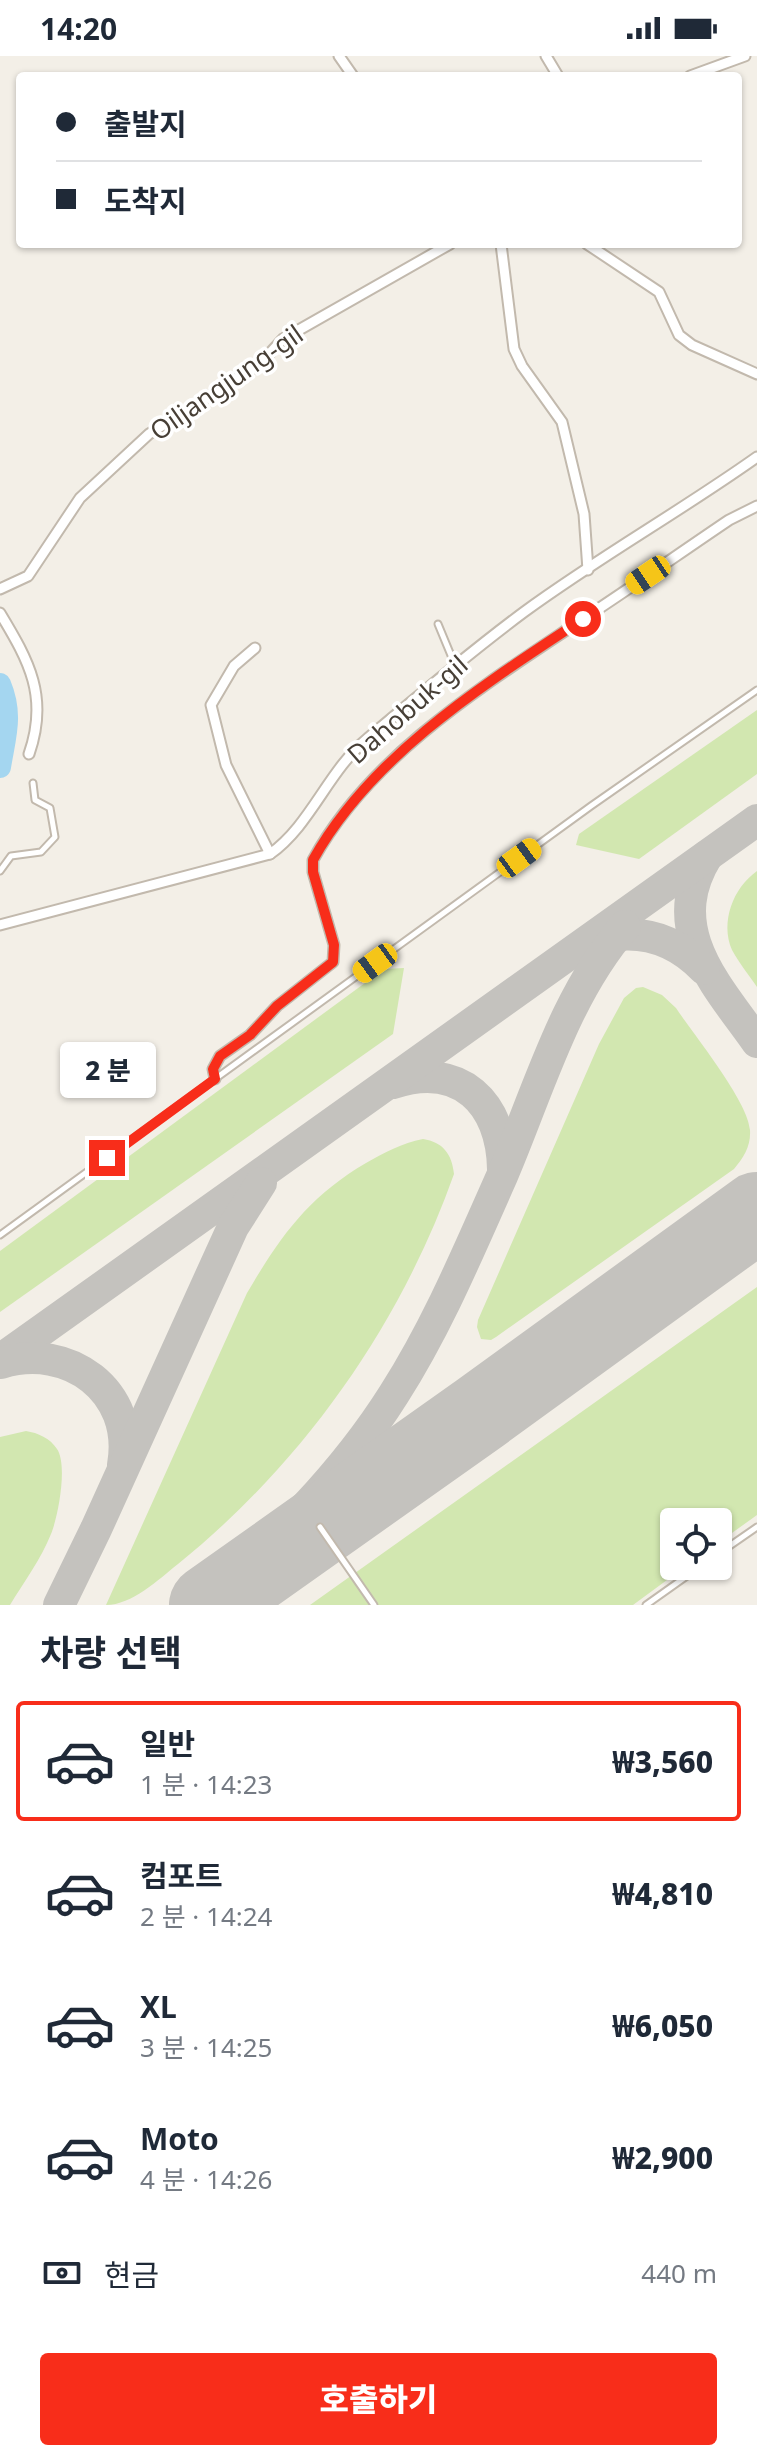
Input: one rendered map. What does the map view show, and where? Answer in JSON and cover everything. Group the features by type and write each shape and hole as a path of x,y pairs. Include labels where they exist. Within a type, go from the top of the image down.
{"street":[{"path":"701,72 745,56"},
{"name":"Oiljangjung-gil","path":"0,589 28,576 80,498 149,434 259,365 283,339 443,248"},
{"path":"501,248 514,349 522,366 562,422 584,514 588,570"},
{"path":"593,248 659,292 679,335 692,345 757,374"},
{"name":"Dahobuk-gil","path":"0,925 270,854 294,832 348,756 455,666 525,611 757,457"},
{"path":"215,1079 213,1069 220,1056 250,1035 277,1006 333,962 334,945 313,872 313,860 370,783 398,755 515,663 729,520 757,506"},
{"path":"0,613 25,656 35,685 37,722 29,754"},
{"path":"255,648 234,666 211,705 226,765 270,854"}],"lane":[{"path":"438,624 455,666"},
{"path":"0,1235 591,806 757,690"},
{"path":"0,871 11,856 41,852 55,837 50,808 35,800 33,783"},
{"path":"320,1527 374,1605"},
{"path":"732,1544 757,1527"},
{"path":"646,1605 681,1580"}],"green space":[{"path":"757,710 757,774 639,859 576,845 579,834"},
{"path":"757,871 757,987 732,950 727,928 735,896"},
{"path":"404,968 393,1034 0,1312 0,1251 384,969"},
{"path":"643,987 662,995 676,1008 730,1086 740,1102 750,1130 746,1151 734,1169 496,1337 481,1339 478,1320 599,1044 624,998 636,988"},
{"path":"423,1139 445,1150 454,1174 406,1285 343,1388 266,1482 224,1524 144,1590 125,1601 106,1605 247,1293 271,1254 312,1204 346,1176 386,1152"},
{"path":"757,1287 757,1515 732,1533 732,1508 660,1508 660,1580 667,1580 633,1605 310,1605"},
{"path":"26,1431 43,1437 57,1449 62,1467 59,1504 51,1534 37,1561 10,1605 0,1605 0,1437"}],"waterway":[{"path":"0,684 7,716 0,767"}],"taxiway":[{"path":"0,1360 757,820"},
{"path":"707,856 695,883 690,908 692,932 711,977 757,1042"},
{"path":"203,1605 256,1557 330,1480 394,1394 425,1341 465,1259 569,1014 604,953 625,926"},
{"path":"605,937 633,935 659,940 683,951 704,969"},
{"path":"393,1083 438,1078 457,1083 473,1093 495,1125 503,1169"},
{"path":"59,1605 233,1227 261,1183"},
{"path":"1,1363 26,1358 50,1360 92,1378 108,1395 119,1415 124,1439 123,1465"}],"runway":[{"path":"209,1605 757,1212"}],"route":[{"path":"107,1158 215,1079 213,1069 220,1056 250,1035 277,1006 333,962 334,945 311,867 317,852 370,783 398,755 515,663 583,619"}]}
